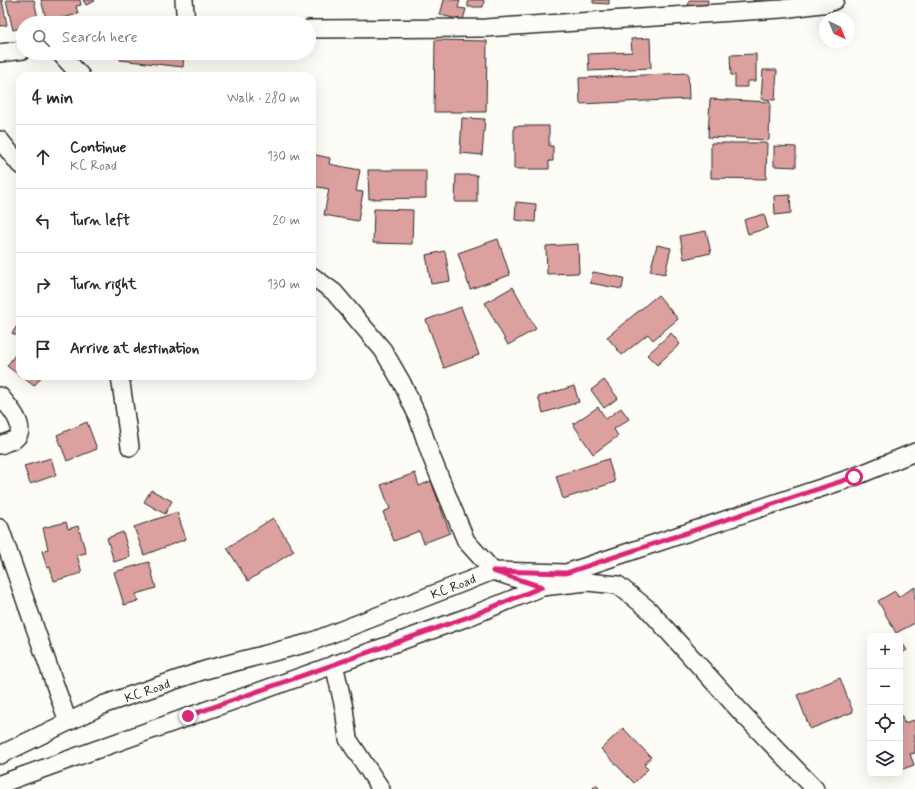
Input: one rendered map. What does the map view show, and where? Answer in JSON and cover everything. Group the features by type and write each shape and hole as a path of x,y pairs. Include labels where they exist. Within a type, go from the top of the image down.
{"street":[{"path":"184,0 185,16"},
{"path":"316,29 485,28 559,24 782,9 829,4 835,0"},
{"path":"0,53 16,51"},
{"path":"66,60 77,72"},
{"path":"0,140 16,160"},
{"path":"316,279 334,292 383,350 402,383 417,415 431,456 466,541 493,571 542,587"},
{"path":"121,380 130,447"},
{"path":"0,396 11,409 19,424 20,431 18,436 14,439 0,445"},
{"name":"KC Road","path":"0,755 105,704 205,670 308,643 493,571 566,573 854,477 915,452"},
{"path":"0,528 68,722"},
{"path":"0,784 468,617 542,587 587,582 618,585 648,609 739,710 814,789"},
{"path":"334,664 344,708 348,739 381,789"}],"building":[{"path":"0,0 2,0 7,25 0,26"},
{"path":"6,0 34,0 37,16 16,16 16,29 13,30"},
{"path":"41,0 80,0 81,5 76,6 78,14 70,16 45,16"},
{"path":"83,0 94,0 95,1 86,5"},
{"path":"444,0 460,0 458,8 466,9 463,20 440,15"},
{"path":"468,0 484,0 483,7 468,7"},
{"path":"593,0 609,0 609,4 593,3"},
{"path":"689,0 708,0 707,8 688,7"},
{"path":"753,0 765,0 765,4 753,4"},
{"path":"650,38 651,68 589,71 588,54 632,52 631,39"},
{"path":"435,40 487,41 486,112 434,112"},
{"path":"756,54 756,81 747,81 747,87 735,87 735,75 731,75 730,55"},
{"path":"120,60 184,60 183,67"},
{"path":"763,70 777,70 775,100 761,99"},
{"path":"688,73 689,99 580,104 579,78"},
{"path":"710,99 770,102 769,140 708,137"},
{"path":"462,118 485,119 482,155 460,153"},
{"path":"514,126 549,126 549,146 553,146 553,161 549,161 549,169 514,169"},
{"path":"711,143 767,143 766,179 711,178"},
{"path":"774,146 796,147 796,167 774,166"},
{"path":"316,155 330,158 329,164 360,170 356,191 363,192 358,221 324,215 329,189 316,187"},
{"path":"368,170 426,170 426,198 369,199"},
{"path":"456,175 477,175 477,202 455,202"},
{"path":"790,195 791,213 775,215 774,196"},
{"path":"516,202 536,204 535,222 515,220"},
{"path":"374,209 413,210 412,244 373,243"},
{"path":"764,214 768,228 748,234 744,220"},
{"path":"706,231 711,253 684,259 680,236"},
{"path":"498,239 510,275 470,289 458,253"},
{"path":"578,244 579,273 547,274 546,246"},
{"path":"657,245 671,248 665,274 650,271"},
{"path":"445,251 450,281 431,284 426,255"},
{"path":"593,272 624,278 622,289 590,283"},
{"path":"513,287 536,329 508,345 485,303"},
{"path":"658,295 678,319 653,340 648,334 622,355 607,337"},
{"path":"461,307 479,355 444,368 426,320"},
{"path":"16,328 16,336 12,333"},
{"path":"671,333 680,344 657,365 647,355"},
{"path":"16,354 16,373 7,366"},
{"path":"26,380 39,380 34,386"},
{"path":"604,380 618,398 604,408 591,390"},
{"path":"574,386 579,402 543,413 538,397"},
{"path":"598,407 606,419 621,408 629,419 614,429 618,436 593,454 573,424"},
{"path":"87,422 97,449 67,461 57,435"},
{"path":"51,458 56,475 30,484 24,466"},
{"path":"608,459 615,482 563,499 556,476"},
{"path":"415,473 419,486 431,481 450,533 424,543 419,531 394,541 383,512 390,509 381,485"},
{"path":"151,490 172,501 165,514 144,502"},
{"path":"177,512 186,539 144,555 134,527"},
{"path":"273,518 294,551 248,581 227,548"},
{"path":"66,522 68,529 78,526 86,553 77,555 82,573 54,581 50,567 47,568 42,551 48,549 43,528"},
{"path":"123,532 130,557 114,562 107,538"},
{"path":"149,562 156,588 136,594 138,601 124,605 114,572"},
{"path":"915,587 915,623 896,633 878,601 895,591 898,597"},
{"path":"903,644 907,650 903,652"},
{"path":"840,678 853,712 810,729 797,695"},
{"path":"903,720 904,723 915,720 915,753 910,754 914,765 903,769"},
{"path":"623,728 651,757 644,765 648,769 634,783 601,749"},
{"path":"596,785 600,789 592,789"}],"route":[{"path":"188,716 468,617 542,587 493,571 566,573 854,477"}]}
